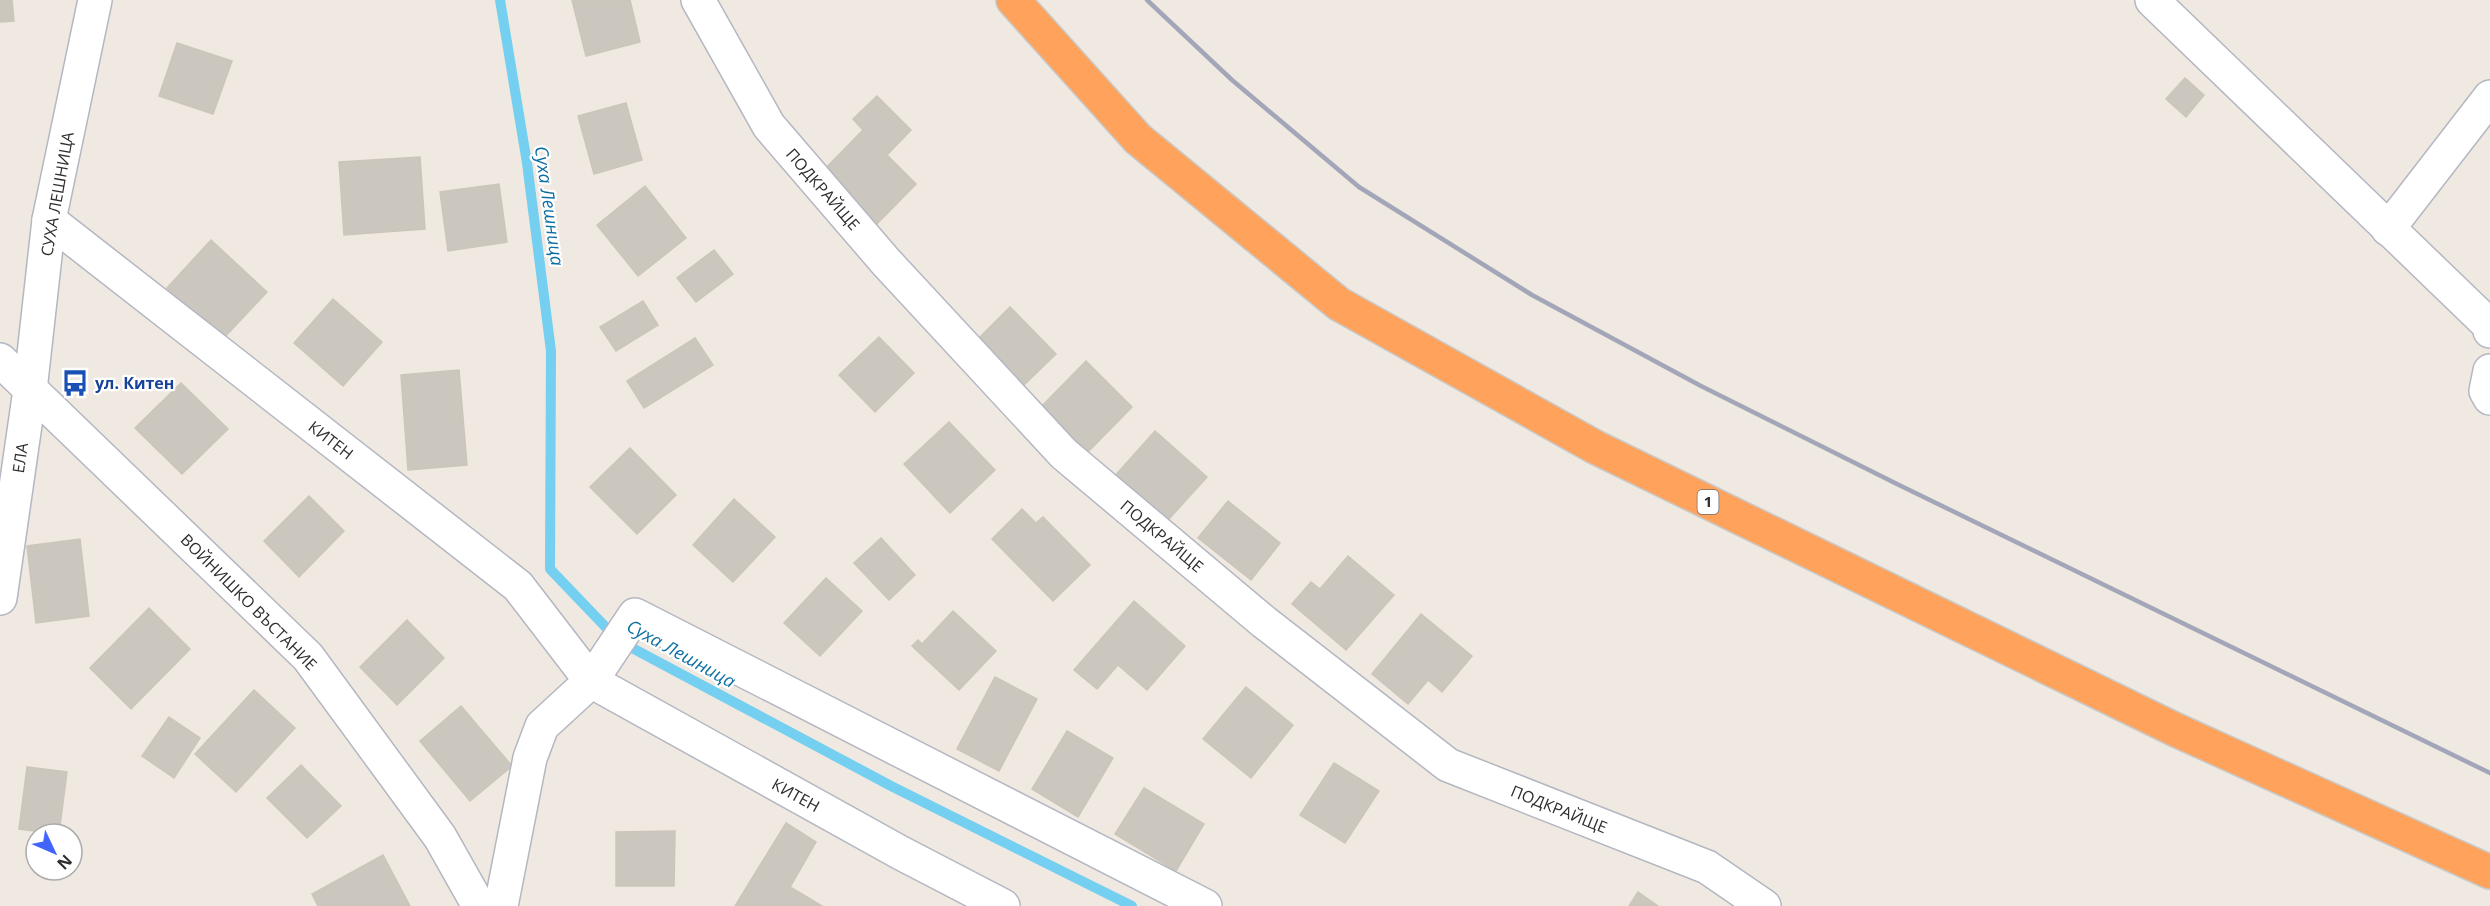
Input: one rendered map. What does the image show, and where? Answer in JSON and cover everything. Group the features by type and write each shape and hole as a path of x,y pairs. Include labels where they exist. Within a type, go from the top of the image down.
{"highway":[{"name":"1","path":"1013,0 1138,139 1338,304 1595,447 2176,730 2490,872"}],"street":[{"name":"СУХА ЛЕШНИЦА","path":"30,390 49,220 95,0"},
{"name":"ПОДКРАЙЩЕ","path":"698,0 769,126 886,262 1073,461 1264,622 1448,765 1707,867 1764,906"},
{"path":"2152,0 2489,325 2490,331"},
{"path":"2388,229 2490,97"},
{"name":"КИТЕН","path":"49,220 518,586 591,681 901,853 1003,906"},
{"name":"ВОЙНИШКО ВЪСТАНИЕ","path":"0,360 308,657 440,837 479,906"},
{"path":"2490,371 2486,391 2490,398"},
{"name":"ЕЛА","path":"0,598 30,390"},
{"path":"501,906 530,758 542,726 591,681 635,615 1205,906"}],"building":[{"path":"0,0 12,0 14,21 0,22"},
{"path":"572,0 630,0 640,42 586,56"},
{"path":"177,43 232,61 213,114 159,96"},
{"path":"2185,78 2204,95 2186,117 2166,99"},
{"path":"877,96 911,130 887,155 916,184 874,227 820,174 863,130 853,119"},
{"path":"626,103 642,160 594,174 578,116"},
{"path":"420,157 425,229 344,235 339,162"},
{"path":"499,184 507,242 448,251 440,192"},
{"path":"645,186 686,238 638,276 597,225"},
{"path":"211,240 267,292 222,340 167,288"},
{"path":"714,250 733,274 696,302 677,278"},
{"path":"333,299 382,342 343,386 294,343"},
{"path":"643,301 658,325 616,351 600,327"},
{"path":"1010,307 1056,354 1024,385 979,338"},
{"path":"879,337 914,373 875,412 839,375"},
{"path":"695,338 713,365 644,408 627,381"},
{"path":"1086,361 1132,407 1087,453 1041,407"},
{"path":"459,370 467,465 408,470 401,375"},
{"path":"181,383 228,429 182,474 135,428"},
{"path":"949,422 995,470 950,513 904,464"},
{"path":"1155,431 1207,477 1159,530 1113,478"},
{"path":"630,448 676,495 637,534 590,487"},
{"path":"309,496 344,531 299,577 264,541"},
{"path":"734,499 775,537 733,582 693,545"},
{"path":"1228,501 1280,543 1251,580 1198,538"},
{"path":"1022,509 1036,523 1043,517 1090,565 1053,601 992,539"},
{"path":"881,538 915,575 889,600 854,563"},
{"path":"80,539 89,616 36,623 27,546"},
{"path":"1348,556 1394,595 1346,650 1292,604 1311,582 1320,589"},
{"path":"826,578 862,611 820,656 784,623"},
{"path":"1134,601 1185,646 1147,690 1118,665 1097,689 1074,670"},
{"path":"149,608 190,649 131,709 90,668"},
{"path":"953,611 996,651 959,690 912,646 918,640 922,644"},
{"path":"1421,614 1472,656 1442,692 1428,680 1408,704 1372,674"},
{"path":"407,620 444,658 397,705 360,667"},
{"path":"995,677 1037,699 999,771 957,749"},
{"path":"1246,687 1293,725 1251,778 1203,739"},
{"path":"254,690 295,728 236,792 195,754"},
{"path":"461,706 512,766 470,801 420,741"},
{"path":"169,717 200,738 174,778 142,756"},
{"path":"1067,731 1113,758 1078,817 1032,789"},
{"path":"1334,763 1379,791 1345,843 1300,815"},
{"path":"301,765 341,806 307,838 267,798"},
{"path":"27,767 67,772 61,822 24,822 24,830 19,829"},
{"path":"1144,788 1204,824 1176,871 1115,834"},
{"path":"786,823 816,842 790,887 822,906 735,906"},
{"path":"675,831 674,886 616,886 616,832"},
{"path":"383,855 410,906 318,906 312,894"},
{"path":"1638,892 1658,906 1629,906"}],"waterway":[{"name":"Суха Лешница","path":"500,0 527,163 551,351 550,569 619,641 893,787 1132,906"}],"railway":[{"path":"1147,0 1232,80 1359,187 1532,295 1701,386 1899,485 2490,773"}],"place":[{"name":"ул. Китен","path":"75,383"}]}
